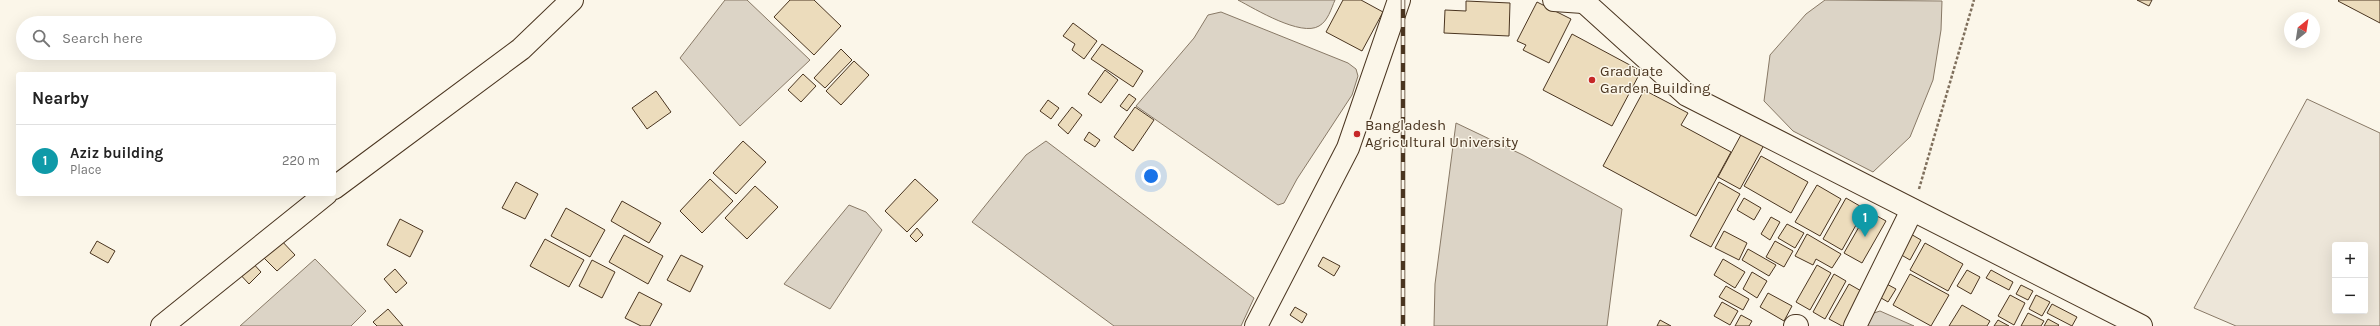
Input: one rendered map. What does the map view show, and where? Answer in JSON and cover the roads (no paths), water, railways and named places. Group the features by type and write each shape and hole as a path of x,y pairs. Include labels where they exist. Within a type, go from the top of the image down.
{"street":[{"path":"336,187 521,49 572,0"},
{"path":"1256,326 1348,148 1399,0"},
{"path":"1554,0 1582,1 1687,95 2141,326"},
{"path":"162,326 324,196"},
{"path":"1855,326 1912,210"}],"railway":[{"path":"1403,0 1403,326"}],"place":[{"name":"Graduate Garden Building","path":"1592,80"},
{"name":"Bangladesh Agricultural University","path":"1357,134"},
{"name":"Aziz building","path":"1865,237"}]}
